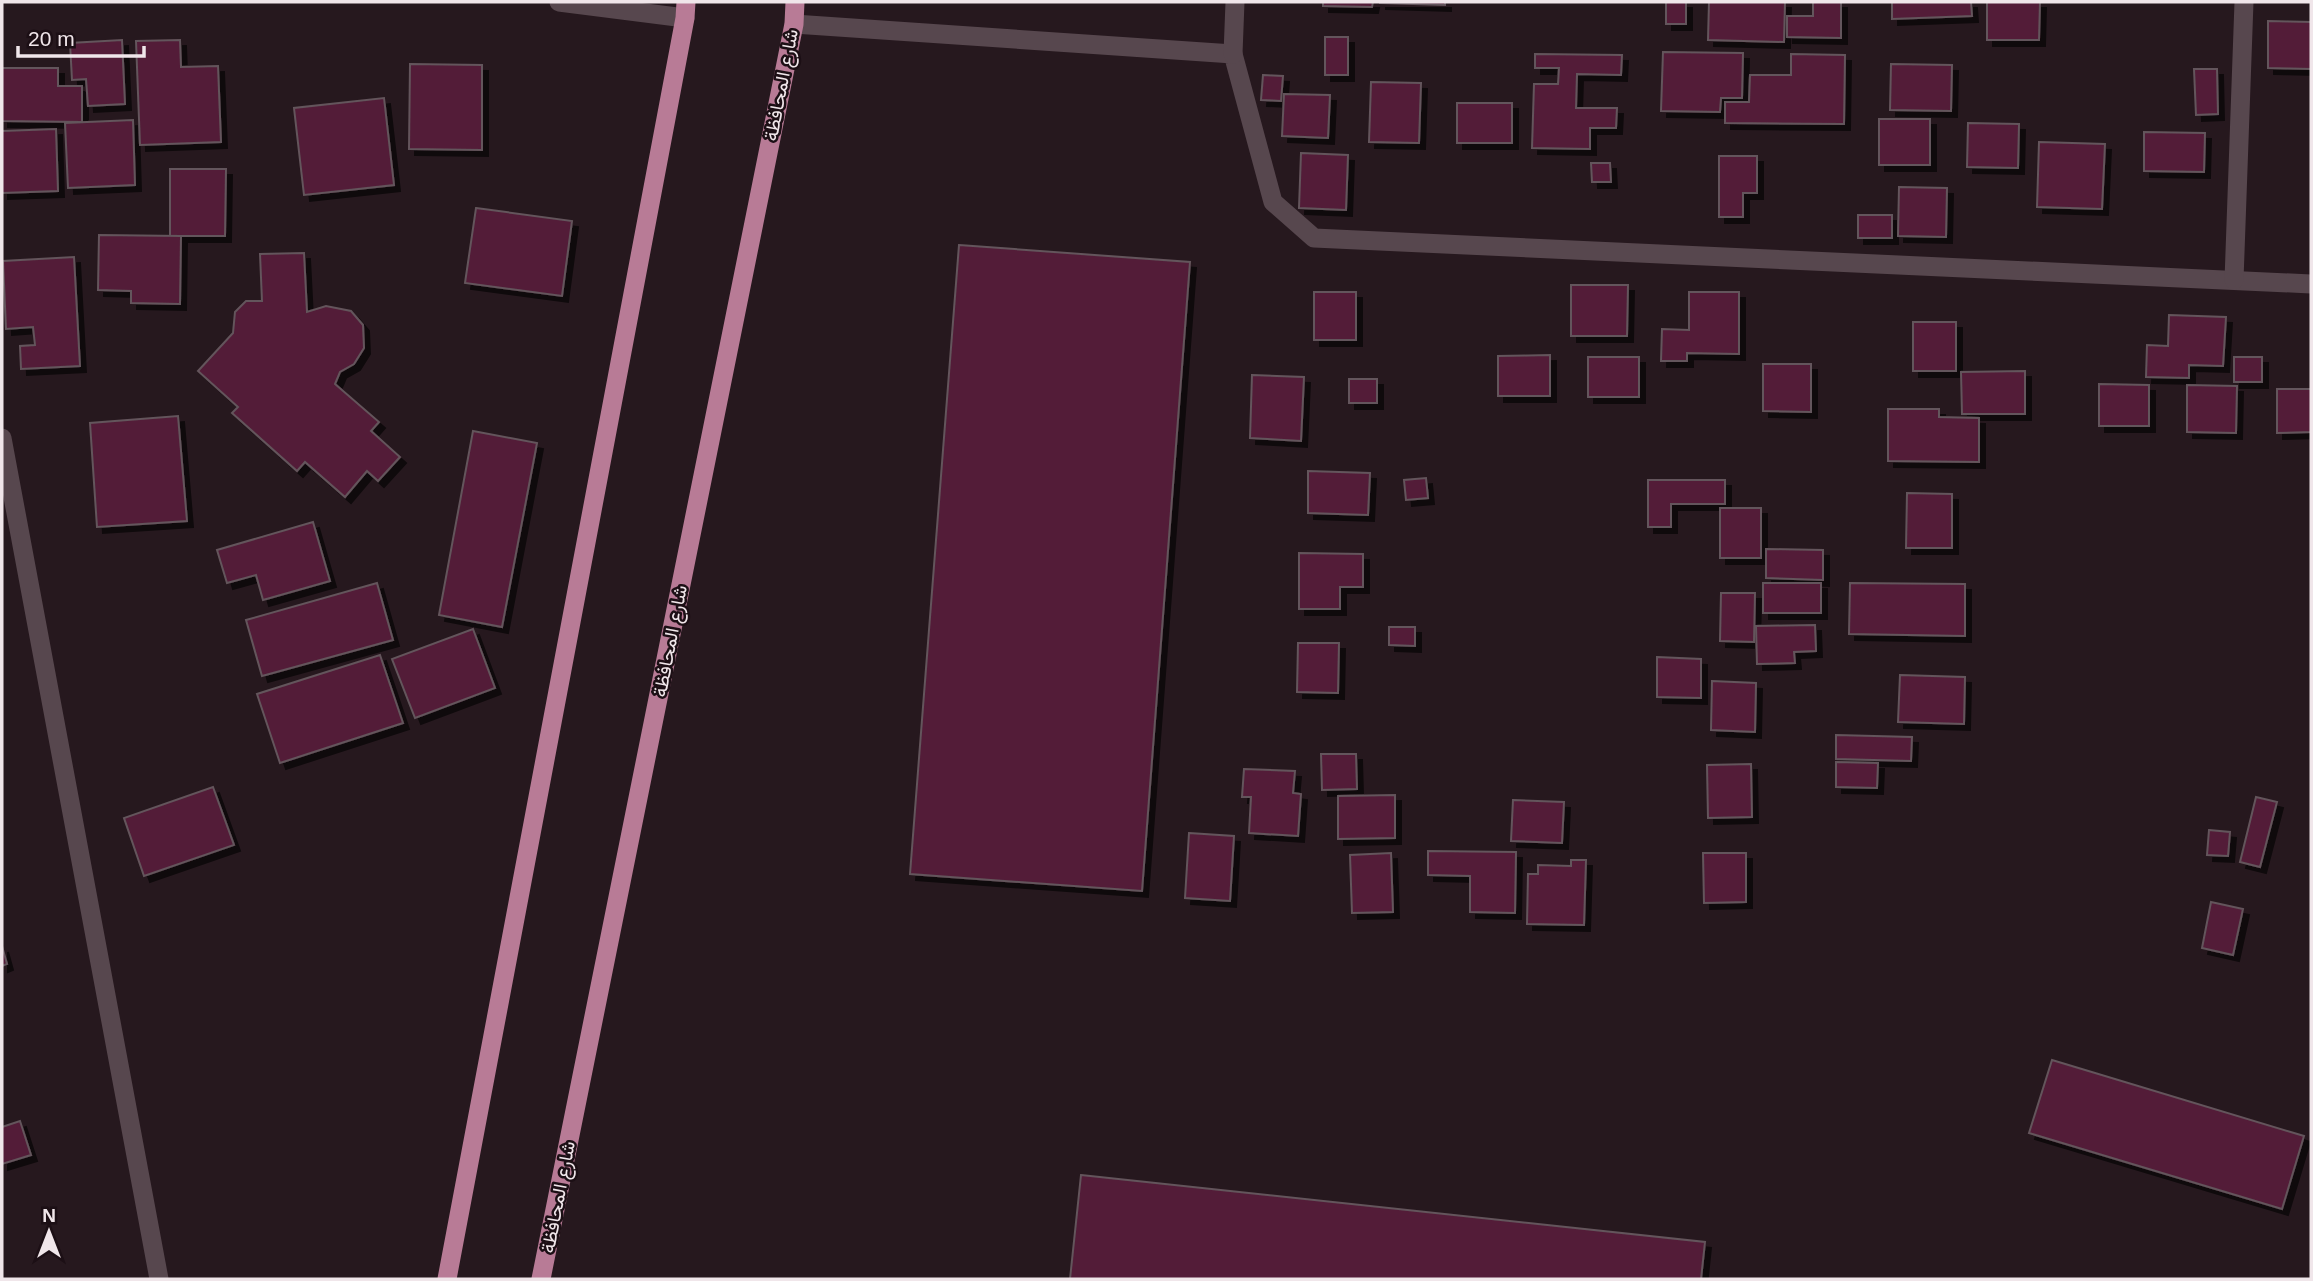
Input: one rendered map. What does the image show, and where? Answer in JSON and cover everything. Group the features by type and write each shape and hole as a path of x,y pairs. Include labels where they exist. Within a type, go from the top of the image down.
{"main road":[{"name":"شارع المحافظة","path":"541,1279 794,24 795,2"},
{"path":"447,1279 686,10"}],"street":[{"path":"559,2 686,10"},
{"path":"1235,2 1233,54 1273,202 1314,238 2311,284"},
{"path":"2234,280 2244,2"},
{"path":"794,24 1233,54"},
{"path":"2,438 159,1279"}],"building":[{"path":"1323,2 1373,2 1372,7 1323,6"},
{"path":"1445,2 1445,5 1380,3"},
{"path":"1666,2 1686,2 1686,24 1666,24"},
{"path":"1709,2 1785,2 1784,42 1708,40"},
{"path":"1813,2 1841,2 1841,38 1787,37 1787,16 1813,16"},
{"path":"1892,2 1971,2 1972,16 1892,19"},
{"path":"1987,2 2040,2 2039,40 1987,40"},
{"path":"2268,21 2311,22 2311,69 2268,68"},
{"path":"1325,37 1348,37 1348,75 1325,75"},
{"path":"122,40 125,104 88,106 86,79 72,80 70,43"},
{"path":"180,40 181,67 218,66 221,142 140,145 136,41"},
{"path":"1663,52 1743,53 1742,98 1721,98 1720,112 1661,111"},
{"path":"1535,54 1622,55 1621,75 1577,74 1576,108 1617,108 1616,128 1590,128 1590,149 1532,148 1534,84 1558,84 1559,68 1535,68"},
{"path":"1791,54 1845,55 1844,124 1725,123 1725,102 1749,102 1750,75 1791,75"},
{"path":"410,64 482,65 482,150 409,149"},
{"path":"1891,64 1952,65 1951,111 1890,110"},
{"path":"2,68 58,68 58,86 82,86 82,122 2,121"},
{"path":"2194,69 2217,69 2218,114 2196,115"},
{"path":"1263,75 1283,76 1281,101 1261,100"},
{"path":"1371,82 1421,83 1419,143 1369,142"},
{"path":"1284,94 1330,95 1328,138 1282,136"},
{"path":"384,98 394,185 304,195 294,108"},
{"path":"1457,103 1512,103 1512,143 1457,143"},
{"path":"1879,119 1930,119 1930,165 1879,165"},
{"path":"133,120 135,185 68,188 65,123"},
{"path":"1968,123 2019,124 2018,168 1967,167"},
{"path":"56,129 58,191 2,193 2,131"},
{"path":"2144,132 2205,133 2204,172 2144,171"},
{"path":"2039,142 2105,144 2102,209 2037,207"},
{"path":"1301,153 1348,155 1346,210 1299,208"},
{"path":"1719,156 1757,156 1757,193 1743,193 1743,217 1719,217"},
{"path":"1591,163 1610,163 1611,182 1592,182"},
{"path":"170,169 226,169 225,236 170,236"},
{"path":"1899,187 1947,188 1946,237 1898,236"},
{"path":"476,208 572,221 562,296 465,283"},
{"path":"1858,215 1892,215 1892,238 1858,238"},
{"path":"99,235 181,236 180,304 131,303 131,291 98,290"},
{"path":"959,245 1190,262 1142,891 910,874"},
{"path":"304,253 307,312 326,306 351,311 363,325 364,348 354,364 340,372 335,384 379,422 371,431 400,457 378,481 367,471 345,497 305,462 297,471 232,413 238,407 198,371 233,333 235,312 246,301 262,301 260,254"},
{"path":"74,257 80,366 21,369 20,346 35,345 33,327 6,329 3,261"},
{"path":"1571,285 1628,285 1627,336 1571,336"},
{"path":"1314,292 1356,292 1356,340 1314,340"},
{"path":"1689,292 1739,292 1739,354 1687,353 1687,361 1661,361 1662,329 1689,330"},
{"path":"2169,315 2226,317 2223,366 2189,365 2189,378 2146,377 2147,345 2168,346"},
{"path":"1913,322 1956,322 1956,371 1913,371"},
{"path":"1550,355 1550,396 1498,396 1498,356"},
{"path":"1588,357 1639,357 1639,397 1588,397"},
{"path":"2234,357 2262,357 2262,382 2234,382"},
{"path":"1763,364 1811,364 1811,412 1763,411"},
{"path":"2025,371 2025,414 1962,414 1961,372"},
{"path":"1252,375 1304,377 1301,441 1250,438"},
{"path":"1349,379 1377,379 1377,403 1349,403"},
{"path":"2099,384 2149,385 2149,426 2099,426"},
{"path":"2187,385 2237,386 2236,433 2187,432"},
{"path":"2277,389 2311,389 2311,432 2277,433"},
{"path":"1888,409 1939,409 1939,417 1979,418 1979,462 1888,461"},
{"path":"178,416 187,521 97,527 90,423"},
{"path":"473,431 537,443 502,627 439,615"},
{"path":"1308,471 1370,473 1368,515 1308,513"},
{"path":"1426,478 1428,498 1406,500 1404,480"},
{"path":"1648,480 1725,480 1725,504 1671,504 1671,527 1648,527"},
{"path":"1907,493 1952,494 1952,548 1906,548"},
{"path":"1720,508 1761,508 1761,558 1720,558"},
{"path":"313,522 330,581 263,600 256,575 227,583 217,550"},
{"path":"1766,549 1823,550 1823,580 1766,578"},
{"path":"1299,553 1363,554 1363,587 1340,587 1340,609 1299,609"},
{"path":"377,583 393,640 262,676 246,620"},
{"path":"1763,583 1821,583 1821,613 1763,613"},
{"path":"1850,583 1965,584 1965,636 1849,634"},
{"path":"1721,593 1755,593 1754,642 1720,641"},
{"path":"1815,625 1816,651 1794,652 1795,663 1757,664 1756,626"},
{"path":"1389,627 1415,627 1415,646 1389,645"},
{"path":"473,629 495,688 415,718 392,659"},
{"path":"1298,643 1339,643 1338,693 1297,692"},
{"path":"380,655 403,723 280,763 257,694"},
{"path":"1657,657 1701,659 1701,698 1657,697"},
{"path":"1900,675 1965,677 1964,724 1898,722"},
{"path":"1712,681 1756,683 1755,732 1711,730"},
{"path":"1836,735 1912,737 1911,761 1836,759"},
{"path":"1321,754 1356,754 1357,789 1322,790"},
{"path":"1836,762 1878,763 1877,788 1836,787"},
{"path":"1751,764 1752,817 1708,818 1707,765"},
{"path":"1244,769 1295,771 1293,793 1301,794 1298,836 1249,833 1251,797 1242,797"},
{"path":"213,787 234,845 144,876 124,818"},
{"path":"1395,795 1395,838 1338,839 1338,796"},
{"path":"2256,797 2277,802 2260,867 2240,862"},
{"path":"1513,800 1564,802 1562,843 1511,841"},
{"path":"2209,830 2230,832 2228,856 2207,855"},
{"path":"1189,833 1234,836 1230,901 1185,898"},
{"path":"1428,851 1516,852 1515,913 1470,912 1470,876 1428,875"},
{"path":"1391,853 1393,912 1352,913 1350,855"},
{"path":"1703,853 1746,853 1746,902 1704,903"},
{"path":"1571,860 1586,860 1584,925 1527,924 1528,874 1538,874 1538,865 1571,866"},
{"path":"2211,902 2243,909 2233,955 2202,948"},
{"path":"2,946 7,964 2,966"},
{"path":"2052,1060 2304,1136 2282,1209 2029,1133"},
{"path":"20,1121 31,1155 2,1164 2,1127"},
{"path":"1081,1175 1705,1242 1701,1279 1070,1279"}]}
